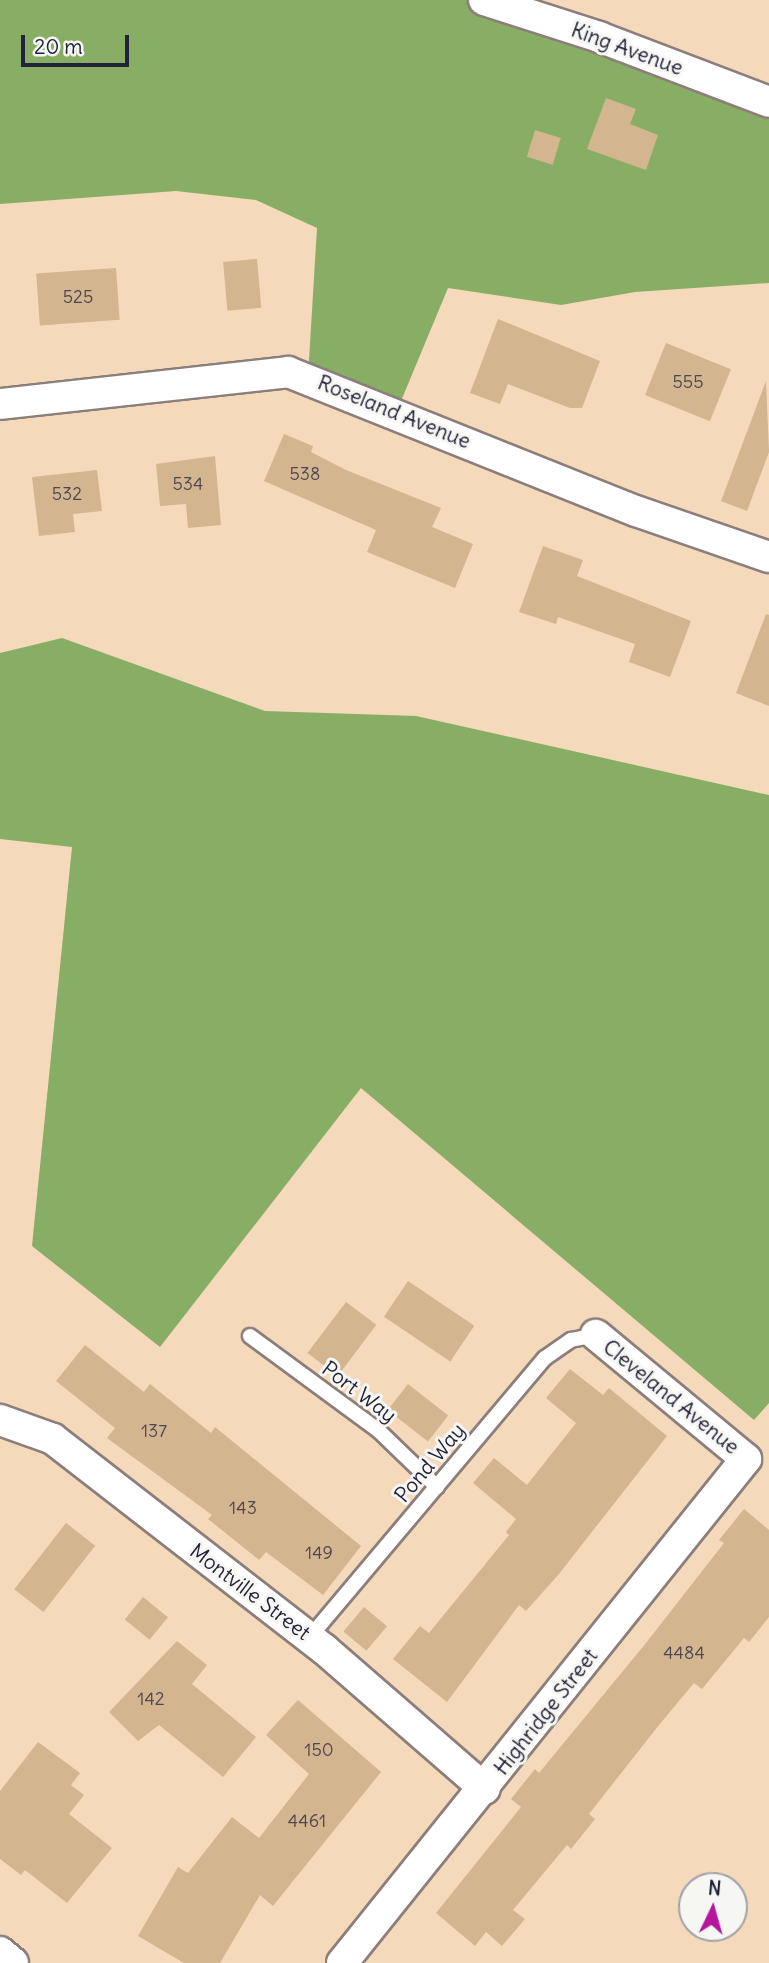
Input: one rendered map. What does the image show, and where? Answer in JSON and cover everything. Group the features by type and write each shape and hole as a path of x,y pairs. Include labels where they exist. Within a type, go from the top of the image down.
{"street":[{"name":"King Avenue","path":"484,0 599,37 769,102"},
{"name":"Roseland Avenue","path":"0,404 288,372 636,511 769,557"},
{"name":"Cleveland Avenue","path":"596,1335 746,1459"},
{"name":"Montville Street","path":"0,1420 53,1439 309,1637 485,1789"},
{"name":"Highridge Street","path":"342,1963 485,1789 746,1459"},
{"path":"0,1952 13,1963"}],"lane":[{"name":"Pond Way","path":"309,1637 545,1359 571,1340 596,1335"},
{"name":"Port Way","path":"250,1336 378,1430 437,1487"}],"green space":[{"path":"0,0 484,0 769,102 769,283 635,292 561,305 448,288 396,413 308,377 317,228 256,200 176,191 0,204"},
{"path":"62,638 265,711 416,716 769,795 769,1403 754,1420 361,1088 160,1347 32,1246 72,847 0,839 0,653"}],"building":[{"path":"606,98 636,109 630,124 658,135 646,170 587,149"},
{"path":"535,130 561,138 553,165 527,157"},
{"path":"257,259 261,308 227,311 223,262"},
{"path":"116,268 120,320 40,325 36,274"},
{"path":"498,319 600,361 582,408 570,408 508,384 500,404 470,393"},
{"path":"666,343 731,369 710,421 645,395"},
{"path":"766,381 769,452 747,511 721,501"},
{"path":"284,434 313,446 311,452 346,470 441,508 432,527 473,544 455,588 367,552 376,530 264,481"},
{"path":"215,456 221,525 188,528 186,504 160,506 156,464"},
{"path":"97,470 102,511 73,514 75,532 39,536 32,477"},
{"path":"543,546 583,560 577,576 691,621 670,677 629,662 635,644 558,617 556,624 519,612"},
{"path":"766,614 769,615 769,706 736,693"},
{"path":"408,1281 474,1326 450,1361 384,1317"},
{"path":"346,1302 376,1325 338,1376 307,1353"},
{"path":"85,1345 144,1392 150,1384 211,1433 215,1427 361,1546 323,1595 266,1552 259,1560 208,1519 212,1515 107,1438 115,1428 56,1381"},
{"path":"570,1369 603,1395 609,1388 667,1436 559,1574 526,1611 519,1605 447,1702 393,1659 420,1626 429,1633 509,1535 506,1532 516,1519 473,1483 494,1458 527,1485 576,1423 546,1398"},
{"path":"408,1384 448,1415 428,1441 388,1410"},
{"path":"744,1509 769,1530 769,1617 749,1642 744,1638 702,1689 694,1683 659,1725 589,1814 595,1819 571,1849 567,1845 513,1910 525,1919 502,1946 486,1932 475,1946 436,1913 521,1807 511,1799 535,1769 539,1773 646,1643 724,1543 719,1540"},
{"path":"66,1523 95,1546 43,1612 14,1589"},
{"path":"143,1597 168,1617 150,1640 125,1620"},
{"path":"364,1607 387,1626 366,1651 343,1632"},
{"path":"177,1641 207,1665 192,1684 256,1737 223,1777 159,1725 138,1741 109,1712"},
{"path":"298,1700 381,1772 273,1906 260,1895 220,1963 184,1963 138,1936 178,1867 188,1873 232,1817 259,1838 309,1774 266,1735"},
{"path":"38,1742 80,1773 71,1785 84,1795 69,1814 112,1848 67,1903 25,1870 21,1875 0,1859 0,1791"}]}
